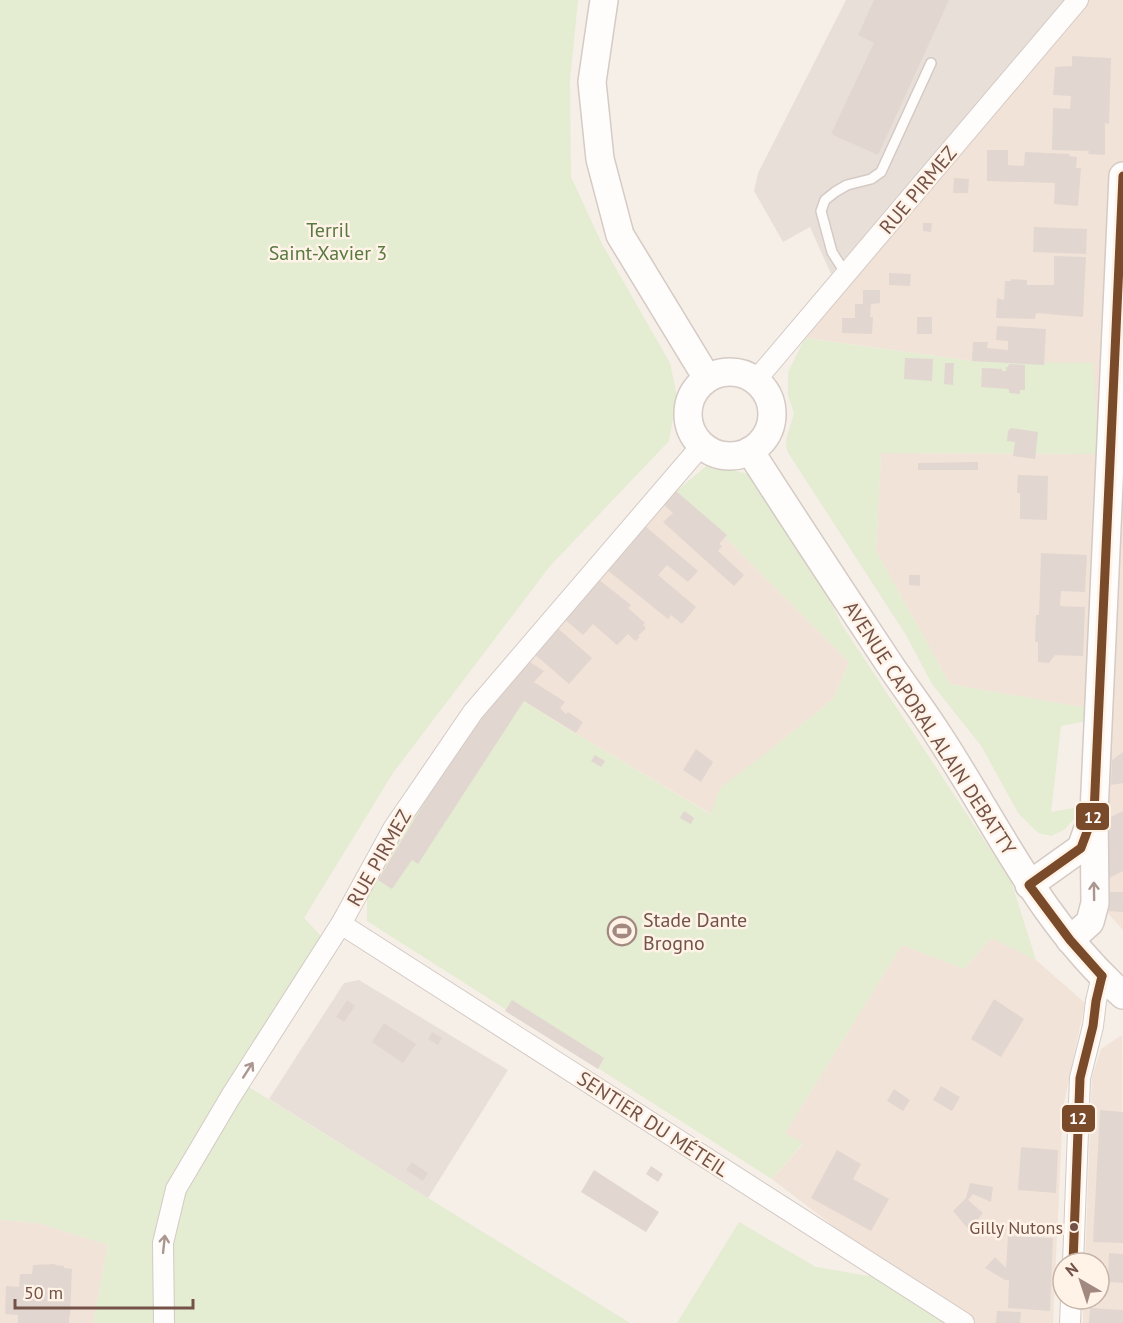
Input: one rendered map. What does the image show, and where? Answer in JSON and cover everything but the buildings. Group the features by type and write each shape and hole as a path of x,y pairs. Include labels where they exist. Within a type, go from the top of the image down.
{"main road":[{"path":"604,0 592,81 600,159 620,235 707,378"},
{"path":"1070,940 1090,922 1095,903 1094,813 1123,176"},
{"path":"730,371 743,373 756,380 766,391 772,404 771,423 762,442 750,451 736,456 721,455 701,446 690,429 687,414 695,389 707,378 730,371"},
{"name":"AVENUE CAPORAL ALAIN DEBATTY","path":"750,451 940,738 1029,885 1070,940 1102,976 1123,995"},
{"path":"1029,885 1081,848 1094,813"}],"street":[{"name":"RUE PIRMEZ","path":"756,380 1078,0"},
{"name":"RUE PIRMEZ","path":"164,1323 162,1243 176,1189 231,1096 341,924 393,829 473,712 701,446"},
{"name":"SENTIER DU MÉTEIL","path":"341,924 964,1323"},
{"path":"1073,1251 1080,1078 1102,976"}],"lane":[{"path":"846,274 832,252 821,211 825,200 847,185 871,179 881,172 931,63"}],"shaded area":[{"path":"846,0 1069,0 831,274 810,227 783,242 754,191 758,173"},
{"path":"1088,0 1123,0 1123,930 1085,888 1086,708 950,684 876,551 881,453 1098,454 972,361 793,336"},
{"path":"676,491 704,516 849,662 833,699 769,751 711,814 501,687 633,525"},
{"path":"991,938 1036,960 1085,1003 1063,1108 1056,1251 1051,1251 1053,1323 969,1323 932,1302 772,1179 803,1144 785,1133 902,945 964,969"},
{"path":"359,980 508,1070 428,1198 269,1099 344,983"},
{"path":"1122,1035 1123,1323 1083,1323 1083,1311 1111,1311 1111,1251 1085,1251 1092,1077 1101,1049"},
{"path":"0,1220 38,1223 108,1245 93,1323 0,1323"}],"green space":[{"name":"Terril Saint-Xavier 3","path":"0,0 578,0 570,80 571,177 602,244 670,363 677,396 669,441 550,566 393,773 304,918 321,936 244,1084 630,1323 93,1323 108,1245 38,1223 0,1220"},
{"path":"805,338 972,361 1093,363 1098,454 881,453 876,551 950,684 1087,708 1087,721 1061,726 1051,812 1086,806 1064,830 1051,836 1038,833 1018,813 982,747 932,684 906,635 787,451 786,440 794,413 788,395 788,372"},
{"path":"709,464 748,474 796,531 842,625 1011,881 1036,960 991,938 964,969 902,945 785,1133 803,1143 772,1179 367,921 367,877 501,687 710,814 721,787 833,699 849,662 704,516 676,491"},
{"path":"739,1222 816,1267 868,1276 873,1265 955,1323 677,1323"}],"transit line":[{"name":"12","path":"1102,976 1070,940 1029,885 1081,848 1094,813 1123,176"},
{"name":"12","path":"1073,1251 1080,1078 1102,976"}],"place":[{"name":"Stade Dante Brogno","path":"622,931"},
{"name":"Gilly Nutons","path":"1074,1227"}]}
